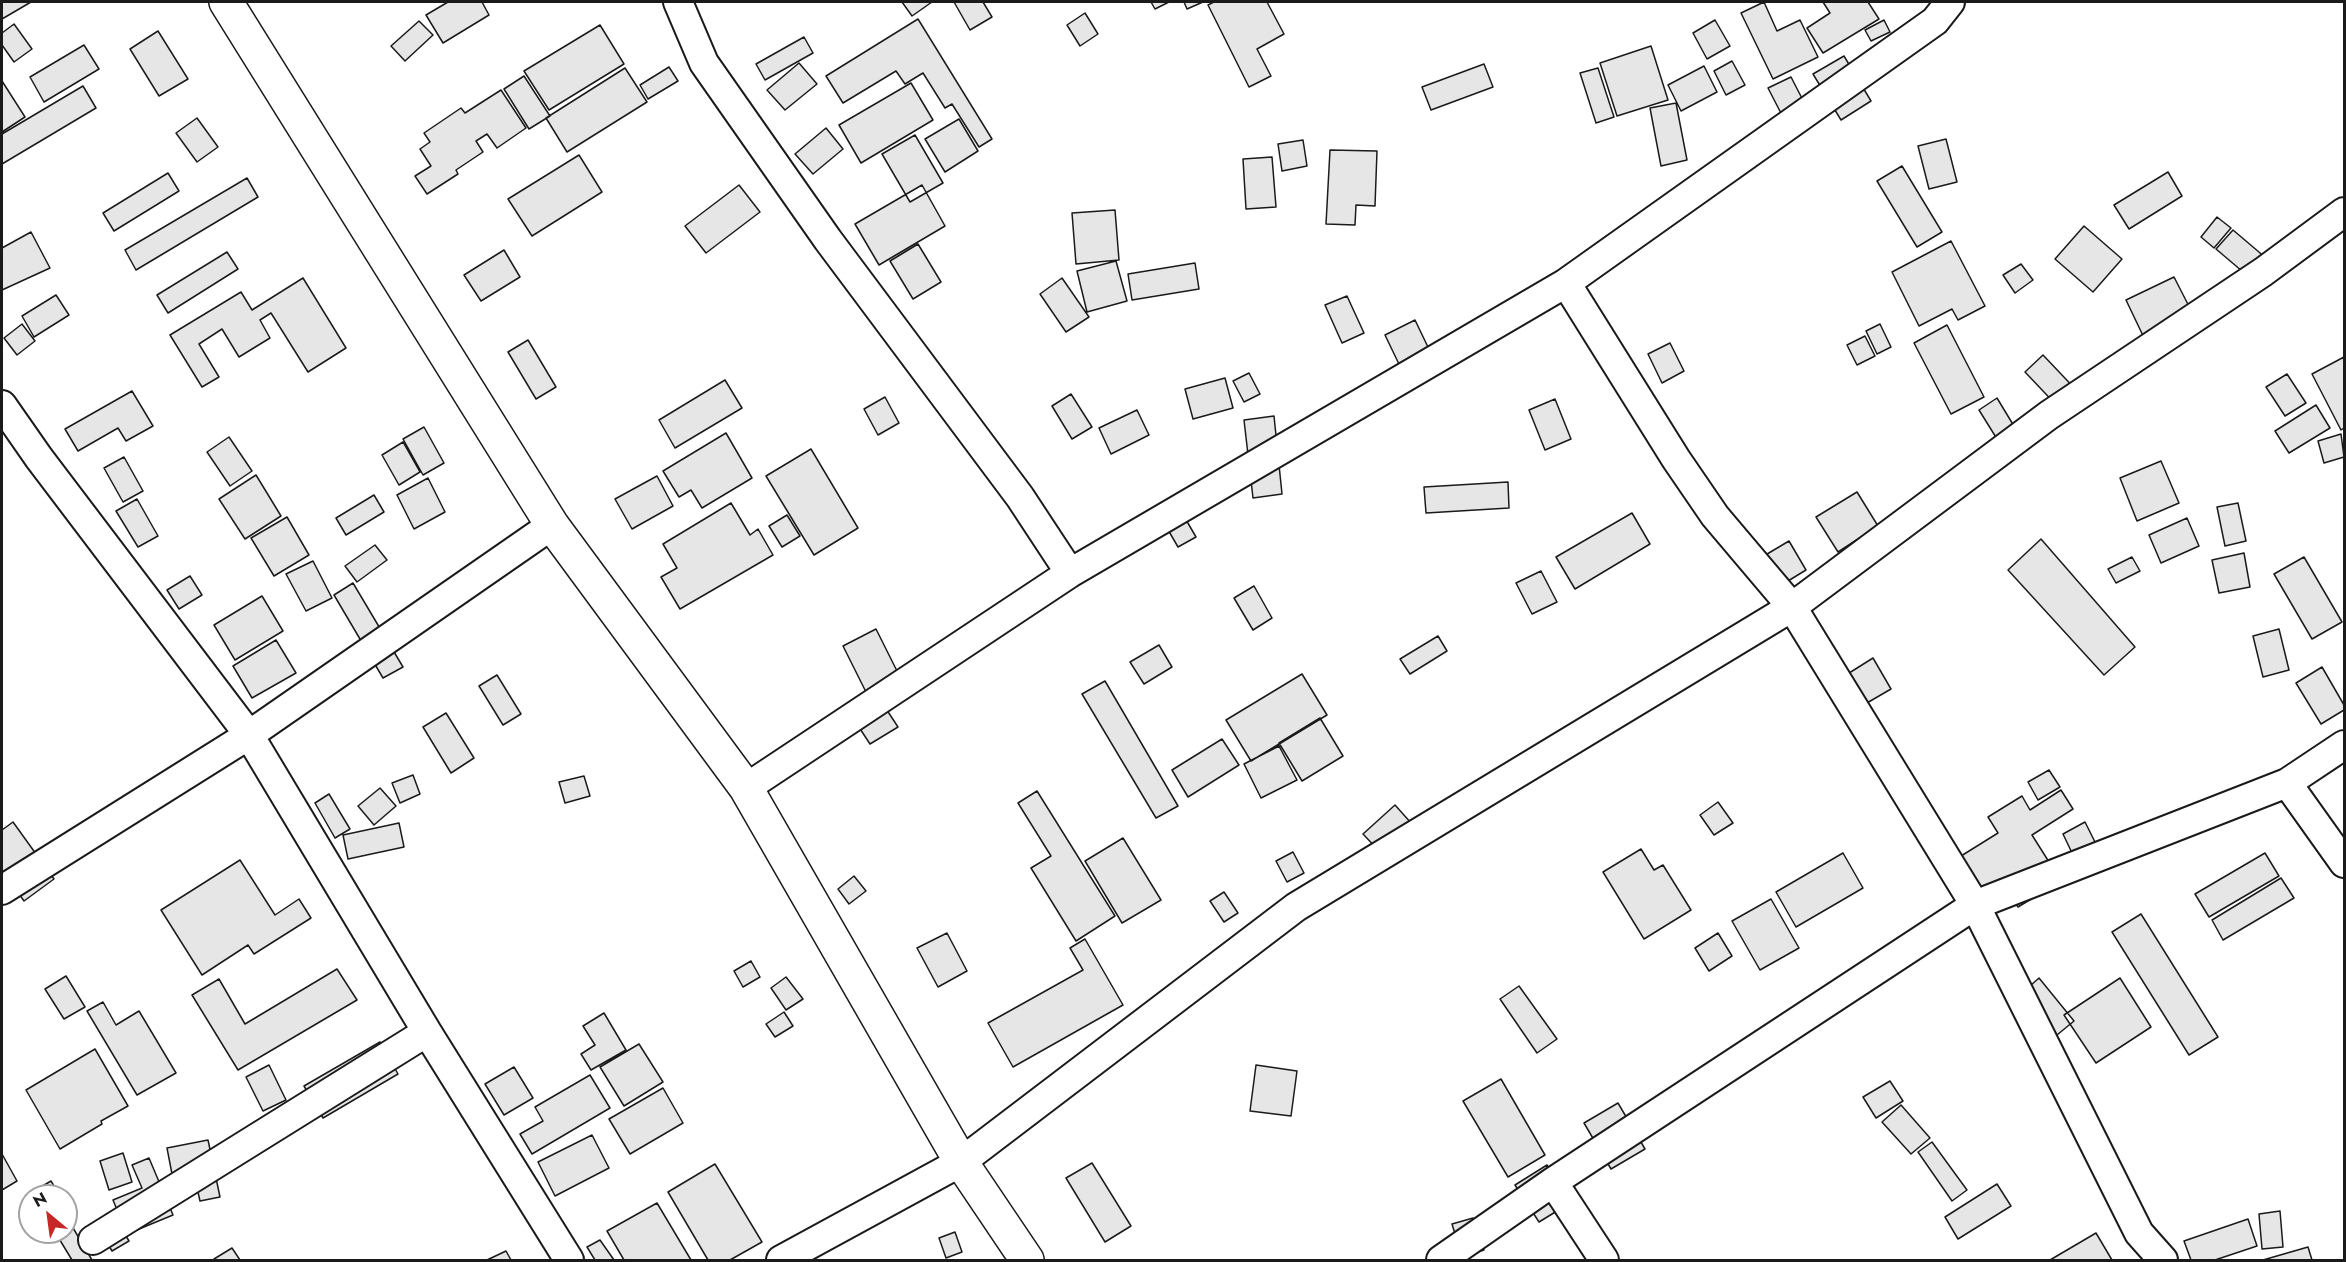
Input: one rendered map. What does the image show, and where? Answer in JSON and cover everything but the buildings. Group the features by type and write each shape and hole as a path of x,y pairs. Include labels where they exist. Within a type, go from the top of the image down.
{"street":[{"path":"226,2 552,525 746,788 961,1162 1027,1260"},
{"path":"678,2 704,63 828,240 1020,497 1070,573"},
{"path":"746,788 1070,573 1566,283 1935,21 1950,2"},
{"path":"781,1260 961,1162 1296,907 1792,607 2049,414 2263,272 2344,212"},
{"path":"1566,283 1676,459 1715,516 1792,607 1975,905 2139,1233 2163,1260"},
{"path":"2,405 39,458 249,735 427,1032 569,1260"},
{"path":"2,890 249,735 552,525"},
{"path":"1441,1260 1553,1182 1975,905 2287,783 2344,745"},
{"path":"2287,783 2344,863"},
{"path":"93,1240 427,1032"},
{"path":"1553,1182 1604,1260"}]}
